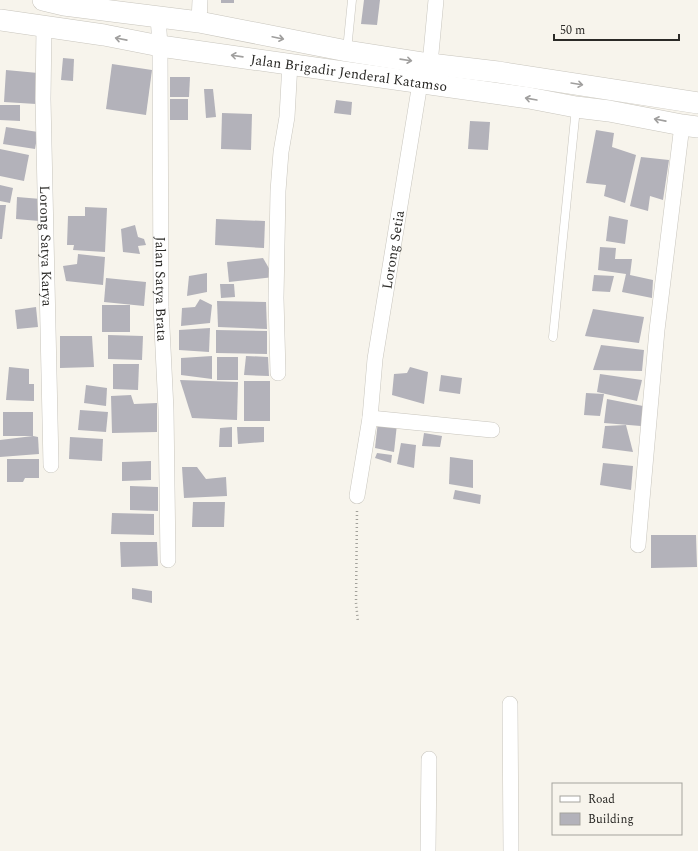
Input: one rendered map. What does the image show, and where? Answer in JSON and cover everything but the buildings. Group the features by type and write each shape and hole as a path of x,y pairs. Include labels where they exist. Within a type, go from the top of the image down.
{"main road":[{"name":"Jalan Brigadir Jenderal Katamso","path":"43,0 64,5 199,22 347,51 430,64 513,74 698,103"},
{"name":"Jalan Brigadir Jenderal Katamso","path":"0,20 104,35 160,46 290,63 356,74 529,98 690,126"}],"street":[{"path":"199,22 200,0"},
{"path":"430,64 436,0"},
{"name":"Jalan Satya Brata","path":"158,16 160,46 161,307 166,410 168,560"},
{"name":"Lorong Satya Karya","path":"44,27 43,99 51,465"},
{"path":"278,373 276,298 278,191 290,63"},
{"name":"Lorong Setia","path":"357,496 370,418 375,359 420,83"},
{"path":"638,545 657,330 690,126"},
{"path":"370,418 492,430"},
{"path":"510,704 511,851"},
{"path":"428,851 429,759"}],"lane":[{"path":"347,51 352,0"},
{"path":"553,337 576,107"}],"path":[{"path":"357,496 356,603 358,622"}]}
